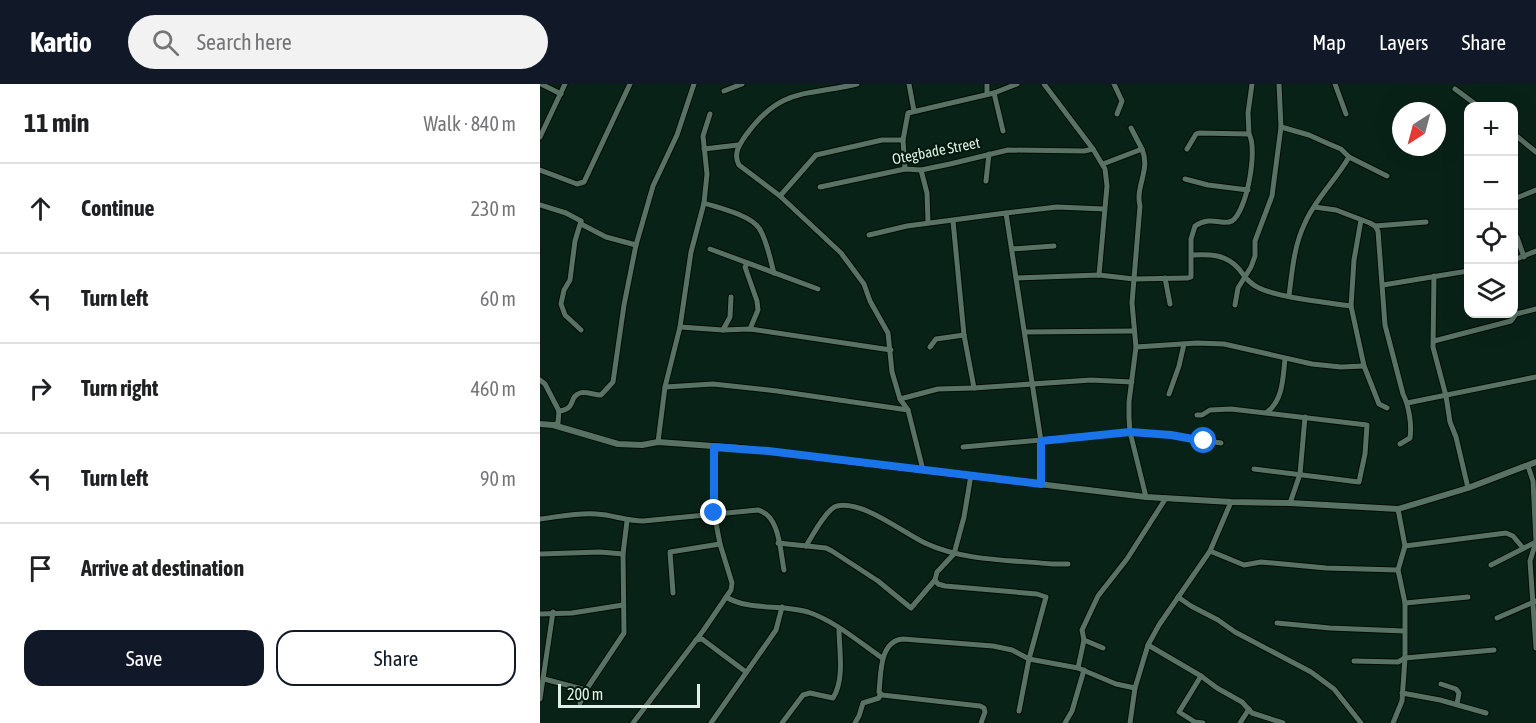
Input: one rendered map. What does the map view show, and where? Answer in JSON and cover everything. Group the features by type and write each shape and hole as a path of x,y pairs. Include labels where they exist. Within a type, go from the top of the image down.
{"street":[{"path":"541,84 561,94"},
{"path":"540,137 566,84"},
{"path":"540,170 577,184 584,182 630,84"},
{"path":"559,411 566,411 572,406 579,393 601,395 613,382 624,305 636,245 653,186 677,135 694,84"},
{"path":"724,91 742,84"},
{"path":"857,84 813,90 784,99 751,128 738,145 736,160 739,165 780,196 841,253 864,284 870,301 888,333 892,372 900,399 908,410 923,470"},
{"path":"909,84 914,111"},
{"path":"987,84 1003,131"},
{"path":"905,169 903,140 906,117 909,113 991,94 1017,84"},
{"path":"1044,84 1103,164 1107,180 1099,275"},
{"path":"1114,84 1122,101 1117,114"},
{"path":"1016,278 1099,275 1134,279 1191,277 1191,239 1195,226 1208,220 1231,221 1248,190 1253,143 1249,134 1248,113 1252,84"},
{"path":"1235,305 1238,288 1255,256 1255,241 1272,196 1281,127 1279,84"},
{"path":"1335,84 1346,114"},
{"path":"1455,89 1473,102"},
{"path":"658,442 665,387 680,327 691,252 704,203 707,174 704,132 710,114"},
{"path":"1281,127 1341,149 1349,157 1387,176"},
{"path":"1131,128 1142,148 1146,167 1139,200 1132,303 1136,347 1129,402 1130,432 1146,497"},
{"path":"1187,149 1197,133 1249,134"},
{"path":"1518,137 1536,152"},
{"path":"780,196 816,155 882,140 903,140"},
{"path":"704,149 738,145"},
{"path":"1103,164 1142,148"},
{"name":"Otegbade Street","path":"820,187 905,169 921,170 1008,150 1084,151 1094,149"},
{"path":"986,181 989,154"},
{"path":"1289,296 1299,237 1305,222 1349,157"},
{"path":"921,170 927,193 928,222"},
{"path":"1185,179 1208,185 1248,190"},
{"path":"1518,197 1536,189"},
{"path":"704,203 750,220 758,226 774,273"},
{"path":"540,205 566,213 606,237 636,245"},
{"path":"869,235 928,222 953,221 1057,207 1104,209"},
{"path":"1314,207 1336,210 1375,226 1426,222"},
{"path":"1006,213 1041,441 1041,484"},
{"path":"1361,220 1354,260 1351,306 1364,366 1379,404 1387,408"},
{"path":"953,221 964,335 974,388"},
{"path":"581,222 575,241 570,280 564,290 561,303 565,315 581,330"},
{"path":"1375,226 1379,239 1385,324 1407,403 1411,435 1400,444"},
{"path":"1518,240 1524,257"},
{"path":"1012,249 1054,246"},
{"path":"710,249 818,290"},
{"path":"1518,259 1536,251"},
{"path":"1192,255 1212,254 1222,257 1258,288 1289,296 1351,306"},
{"path":"747,264 745,267 758,310 750,329"},
{"path":"1383,285 1464,272"},
{"path":"1434,276 1433,346 1468,488"},
{"path":"1165,278 1170,304"},
{"path":"723,330 730,317 730,297"},
{"path":"1434,341 1511,321 1515,314 1536,309"},
{"path":"680,327 750,329 891,350"},
{"path":"1025,332 1134,331"},
{"path":"930,346 936,339 964,335"},
{"path":"1168,394 1179,366 1184,344"},
{"path":"1136,347 1224,344 1285,359 1341,367 1364,366"},
{"path":"1266,413 1278,400 1285,359"},
{"path":"1407,403 1536,377"},
{"path":"540,380 546,384 559,411 558,423 553,425"},
{"path":"900,399 955,387 974,388 1091,380 1132,382"},
{"path":"665,387 713,384 908,410"},
{"path":"1197,415 1210,410 1231,409 1367,425 1365,454 1359,482 1254,469"},
{"path":"1290,503 1300,474 1305,417"},
{"path":"540,423 618,444 642,445 658,442 759,450 1146,497 1231,502 1398,508 1468,488 1536,462"},
{"path":"963,447 1130,432 1171,435 1221,443"},
{"path":"633,723 730,592 732,583 720,544 714,513 714,447"},
{"path":"1528,466 1533,481 1536,542 1530,561 1536,648"},
{"path":"778,543 826,548 878,581 911,608 935,580 937,572 954,554 964,517 971,475"},
{"path":"1065,723 1072,711 1081,669 1084,640 1082,630 1098,596 1127,560 1166,498"},
{"path":"1130,723 1135,688 1149,645 1159,625 1210,551 1231,502"},
{"path":"807,546 830,508 840,505 855,507 870,513 926,543 954,554 1068,564"},
{"path":"1393,723 1402,701 1405,658 1405,603 1398,570 1405,546 1398,508"},
{"path":"540,519 595,513 627,521 752,510 767,513 774,521 784,570"},
{"path":"580,703 586,690 624,633 623,554 627,521"},
{"path":"1405,546 1506,533 1514,536 1523,548"},
{"path":"1491,565 1536,542"},
{"path":"673,593 670,552 720,544"},
{"path":"1210,551 1244,565 1261,562 1326,568 1398,570"},
{"path":"540,554 600,552 623,554"},
{"path":"935,580 938,584 945,586 1043,595 1046,600 1029,659 1019,711"},
{"path":"726,597 738,602 807,612 839,628 882,658"},
{"path":"1178,597 1234,632 1311,672 1334,689 1361,723"},
{"path":"1405,603 1468,597"},
{"path":"1497,618 1534,601"},
{"path":"540,614 572,613 623,605"},
{"path":"711,723 778,627 782,607"},
{"path":"540,699 553,612"},
{"path":"1277,623 1404,631"},
{"path":"782,723 803,694 810,693 833,698 836,693 839,684 839,628"},
{"path":"696,640 702,639 746,672"},
{"path":"855,723 863,703 881,696 879,692 882,658 894,642 903,639 993,646 1012,650 1029,659 1081,669 1116,684 1135,688"},
{"path":"1084,640 1103,648"},
{"path":"1149,645 1242,702 1258,716 1282,723"},
{"path":"1354,661 1398,662 1405,658 1494,650"},
{"path":"1201,676 1179,712 1195,722 1203,723"},
{"path":"544,679 586,690"},
{"path":"1441,684 1456,689 1459,693 1457,704"},
{"path":"879,692 886,696 980,706 985,712 981,723"},
{"path":"1402,693 1457,704 1486,713"},
{"path":"1240,723 1249,709"}],"route":[{"path":"714,513 714,447 768,451 1041,484 1041,441 1130,432 1171,435 1204,441"}]}
